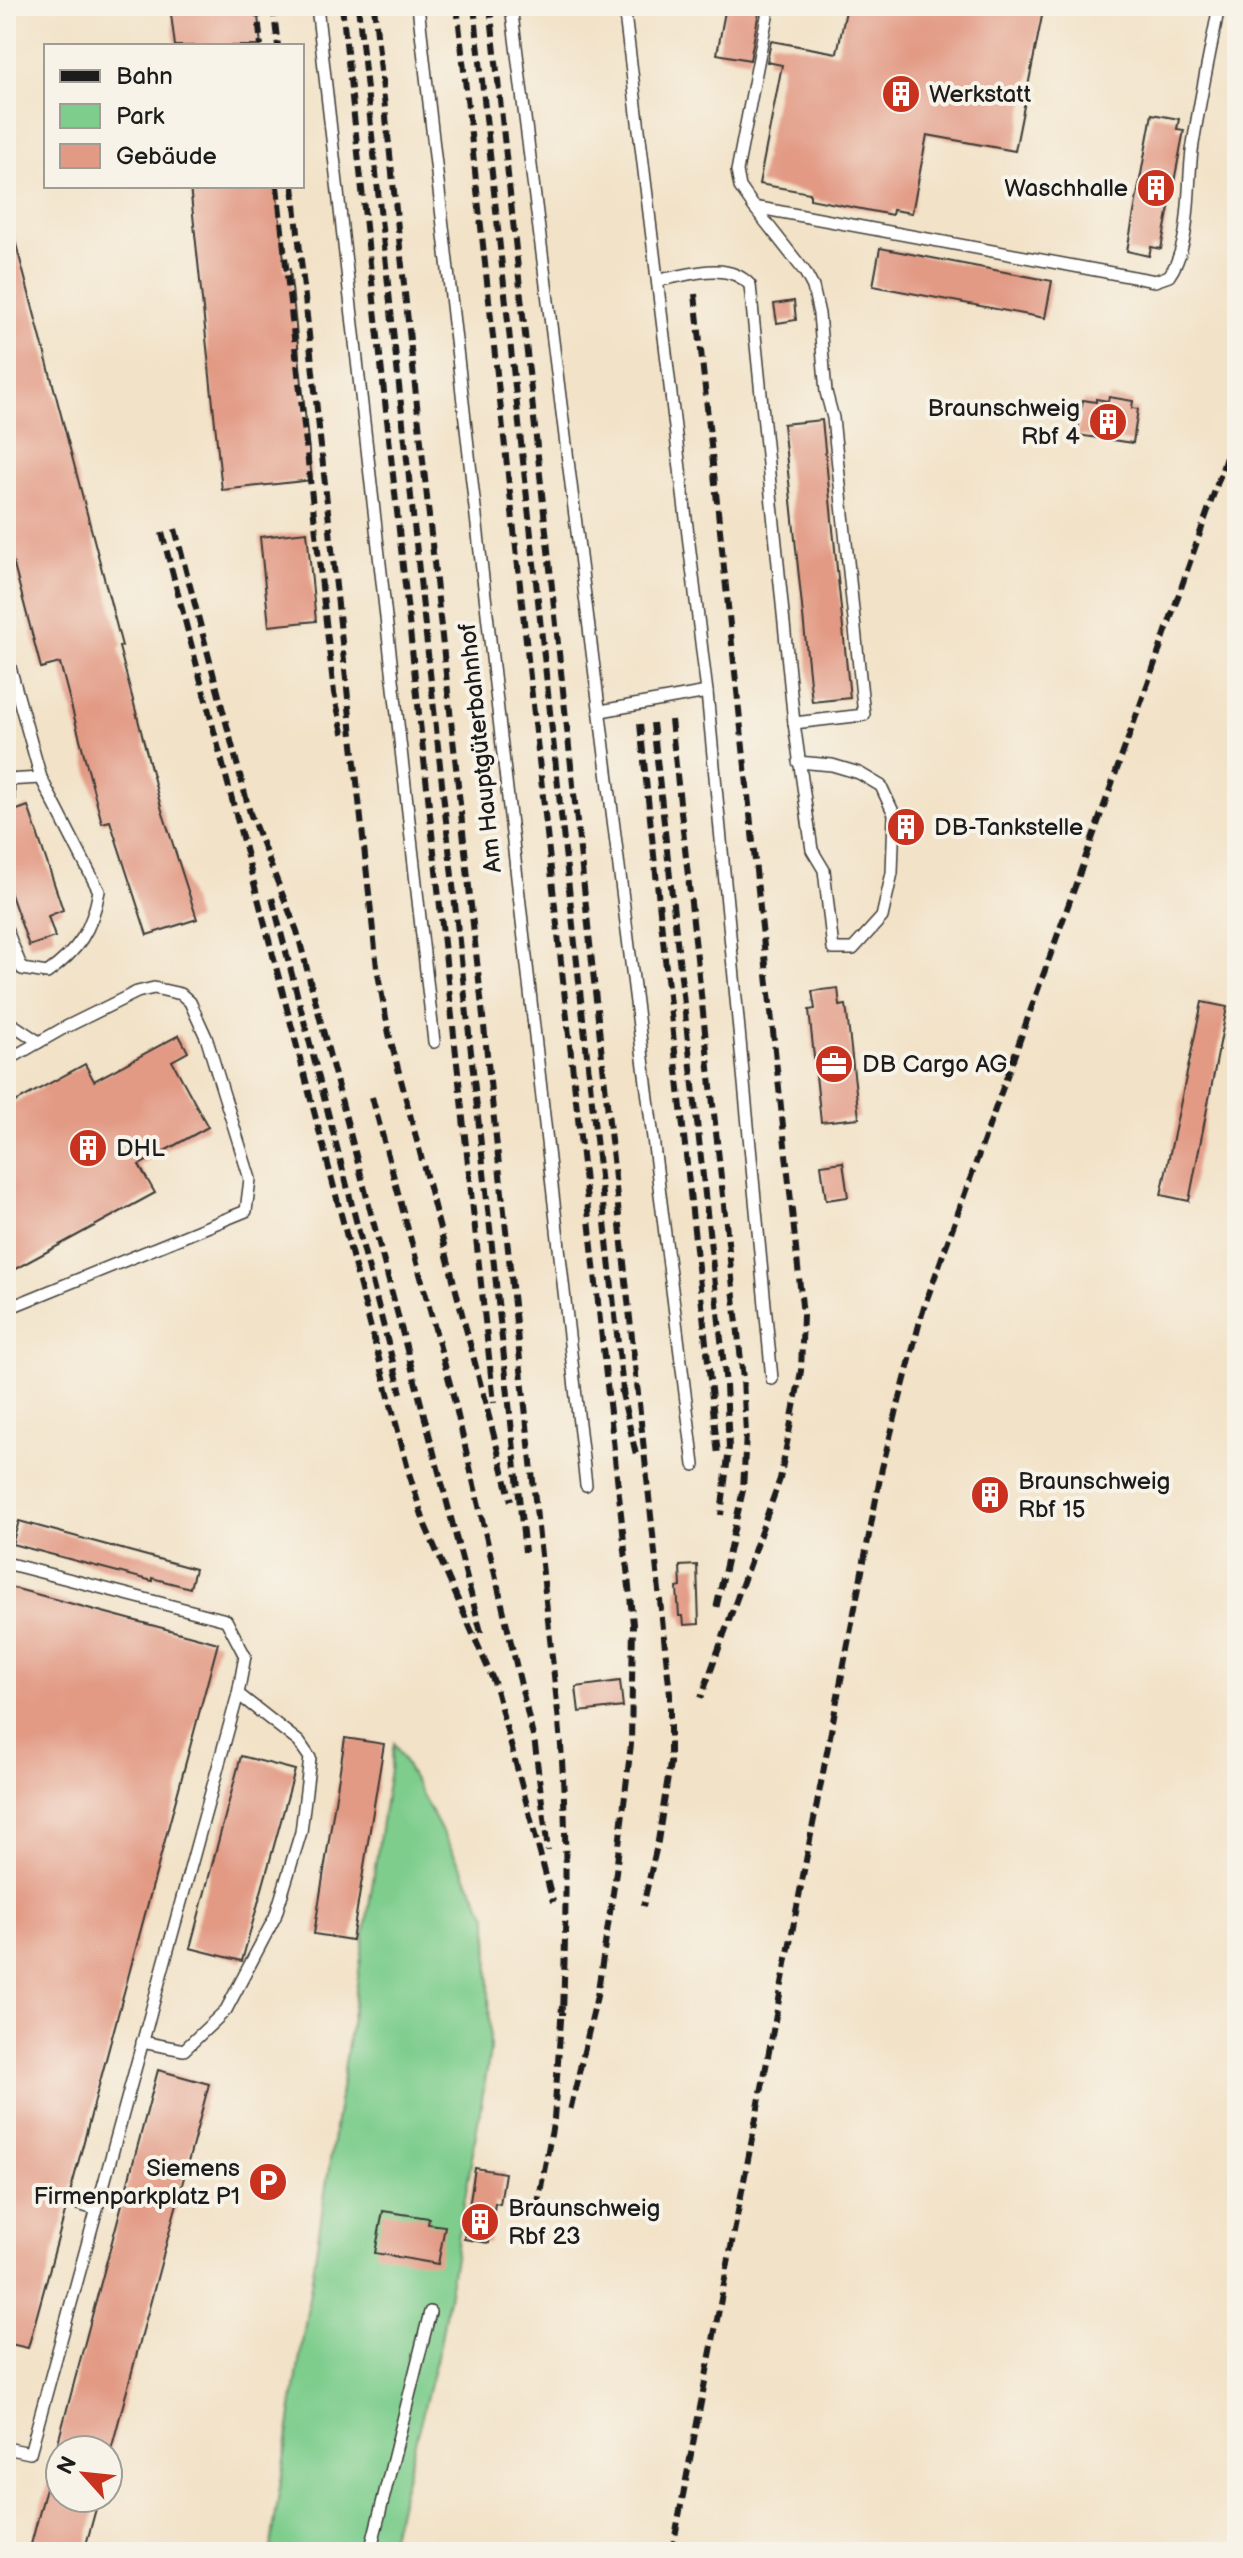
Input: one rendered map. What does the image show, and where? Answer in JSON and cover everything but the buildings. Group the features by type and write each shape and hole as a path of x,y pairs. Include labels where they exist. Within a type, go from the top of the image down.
{"lane":[{"path":"317,6 434,1042"},
{"name":"Am Hauptgüterbahnhof","path":"418,6 586,1485"},
{"path":"511,6 694,1465"},
{"path":"624,6 707,692 772,1379"},
{"path":"769,6 737,171 740,187 805,272 817,300 825,382 835,433 864,715 794,723"},
{"path":"754,207 1149,281 1163,279 1174,268 1180,252 1194,140 1219,6"},
{"path":"659,280 716,270 741,274 750,285 798,762 812,850 824,870 833,949 853,949 882,917 892,873 894,814 881,786 859,773 832,765 798,762"},
{"path":"6,653 41,778 99,891 95,912 85,935 68,958 47,973 22,969 6,928"},
{"path":"601,711 707,692"},
{"path":"6,804 9,802 7,780 41,778"},
{"path":"6,1061 137,992 154,988 181,994 190,1002 206,1037 250,1179 246,1211 6,1309"},
{"path":"6,1020 39,1042"},
{"path":"6,1563 226,1620 245,1656 238,1694 30,2453 6,2448"},
{"path":"142,2042 184,2050 226,2010 275,1917 301,1832 310,1758 299,1742 238,1694"},
{"path":"68,2201 95,2209"},
{"path":"370,2552 430,2312"}],"green space":[{"path":"394,1743 488,1917 490,2052 440,2345 387,2552 270,2552"}],"railway":[{"path":"257,6 261,44"},
{"path":"273,6 278,44"},
{"path":"342,6 494,1403"},
{"path":"358,6 525,1552"},
{"path":"374,6 559,1722 565,1832 563,2015"},
{"path":"457,6 633,1624 631,1744 615,1880 597,1996 570,2111"},
{"path":"474,6 624,1399"},
{"path":"490,6 670,1694 670,1764 658,1841 643,1906"},
{"path":"277,188 334,693 344,737"},
{"path":"293,188 377,968 389,1034 511,1501"},
{"path":"695,294 803,1315 801,1371 780,1479 701,1698"},
{"path":"672,2552 882,1468 922,1313 1148,683 1237,422"},
{"path":"175,529 250,813 297,931 482,1636"},
{"path":"162,533 409,1473 425,1525 494,1682 553,1902"},
{"path":"671,720 743,1379 746,1433 743,1490 716,1609"},
{"path":"653,723 726,1385 729,1448 721,1515"},
{"path":"640,724 718,1455"},
{"path":"272,898 401,1393"},
{"path":"372,1097 453,1395 535,1745 548,1851"},
{"path":"621,1389 637,1459"},
{"path":"537,2208 554,2119 562,2006"}],"place":[{"name":"Werkstatt","path":"901,94"},
{"name":"Waschhalle","path":"1156,188"},
{"name":"Braunschweig Rbf 4","path":"1108,422"},
{"name":"DB-Tankstelle","path":"906,827"},
{"name":"DB Cargo AG","path":"834,1064"},
{"name":"DHL","path":"88,1148"},
{"name":"Braunschweig Rbf 15","path":"990,1495"},
{"name":"Siemens Firmenparkplatz P1","path":"268,2182"},
{"name":"Braunschweig Rbf 23","path":"480,2222"}]}
